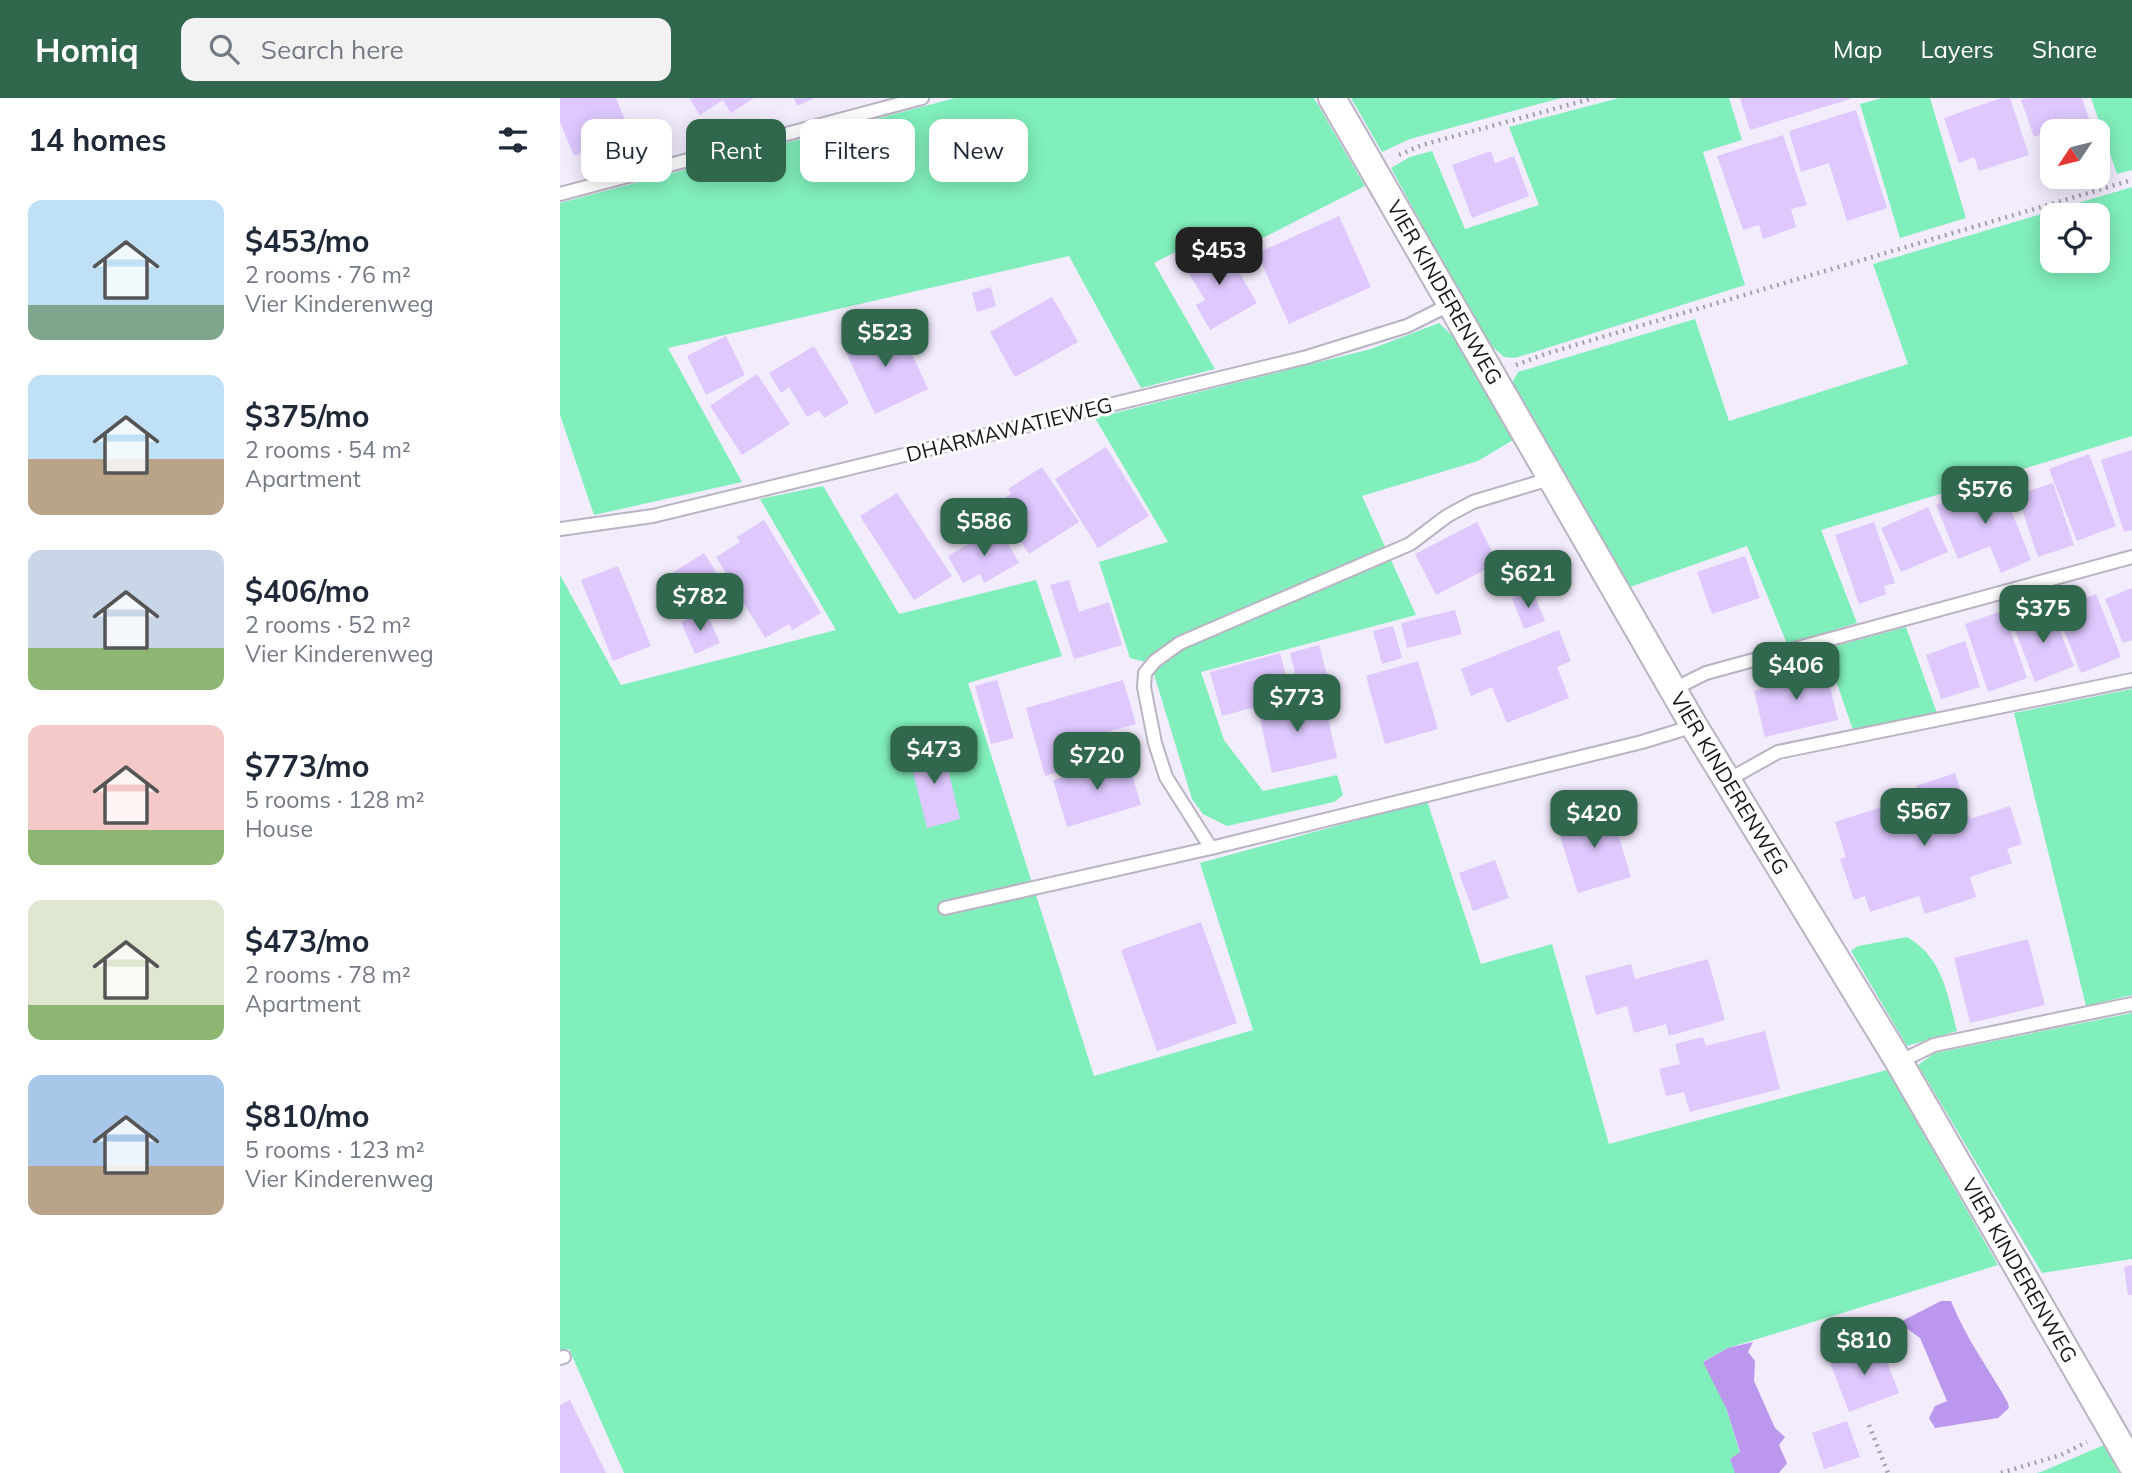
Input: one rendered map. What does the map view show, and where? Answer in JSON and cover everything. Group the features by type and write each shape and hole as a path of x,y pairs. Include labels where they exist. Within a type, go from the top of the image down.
{"street":[{"name":"VIER KINDERENWEG","path":"1332,98 1694,726 2120,1432 2132,1465"}],"lane":[{"path":"560,194 922,98"},
{"name":"DHARMAWATIEWEG","path":"560,529 653,516 1307,357 1407,326 1451,303"},
{"path":"1211,848 1166,777 1155,743 1144,687 1145,673 1155,662 1180,643 1410,544 1447,516 1474,502 1553,478"},
{"path":"1674,689 1706,673 2132,556"},
{"path":"1728,780 1778,752 2132,680"},
{"path":"945,908 1211,848 1642,742 1694,726"},
{"path":"1899,1062 1934,1045 2132,1004"}],"path":[{"path":"1373,168 1422,145 1594,98"},
{"path":"1493,375 1545,354 2132,180"},
{"path":"1868,1424 1888,1473"},
{"path":"2001,1473 2061,1455 2120,1432"}],"green space":[{"path":"955,98 1314,98 1365,186 1237,251 1220,229 1154,263 1215,369 1141,388 1069,256 668,348 742,482 594,515 560,415 560,203 639,182 672,182 672,173 686,170 686,182 786,182 786,143 800,139 800,182 915,182 915,119 876,119"},
{"path":"1351,98 1561,98 1410,139 1382,152"},
{"path":"1619,98 1729,98 1742,140 1703,152 1745,285 1515,358 1504,357 1486,341 1391,168 1410,157 1432,151 1465,229 1539,205 1509,127"},
{"path":"1882,98 1930,98 1966,218 1900,238 1860,104"},
{"path":"2091,98 2132,98 2132,170 2117,174 2110,154 2110,119 2098,119"},
{"path":"2132,187 2132,436 1821,530 1857,623 1787,644 1747,546 1630,587 1512,383 1518,372 1695,319 1729,421 1908,364 1873,264 2040,214 2040,273 2110,273 2110,203 2078,203"},
{"path":"1439,323 1455,338 1513,440 1478,461 1362,496 1416,615 1201,672 1224,740 1263,791 1337,775 1343,795 1334,802 1227,826 1203,814 1192,799 1153,671 1145,662 1130,658 1099,562 1168,542 1095,418 1371,349"},
{"path":"823,486 899,614 1036,580 1062,656 968,683 1094,1076 1253,1030 1200,863 1427,801 1481,964 1552,944 1609,1144 1887,1070 1998,1265 1728,1348 1704,1361 1727,1410 1740,1453 1730,1459 1736,1473 624,1473 569,1349 560,1350 560,575 621,685 836,630 760,499"},
{"path":"1906,627 1937,713 1853,730 1825,649"},
{"path":"2132,689 2132,995 2086,1006 2014,713"},
{"path":"1907,937 1929,955 1936,966 1946,990 1957,1031 1907,1046 1851,951 1858,946"},
{"path":"2132,1013 2132,1259 2042,1273 1918,1065 1935,1053"},
{"path":"2104,1445 2119,1473 2036,1473 2041,1472"}],"shaded area":[{"path":"1941,1301 1951,1301 1970,1340 2008,1403 2009,1408 1998,1418 1935,1428 1929,1418 1935,1406 1947,1401 1920,1338 1905,1327 1902,1321"},
{"path":"1753,1342 1748,1352 1755,1361 1754,1381 1775,1428 1785,1437 1779,1445 1787,1463 1779,1473 1735,1473 1730,1459 1740,1452 1727,1410 1703,1362 1728,1348"}],"building":[{"path":"560,98 616,98 625,119 581,119 581,153 574,156 560,122"},
{"path":"689,98 754,98 731,113 723,100 700,115"},
{"path":"794,98 815,98 797,106"},
{"path":"1740,98 1850,98 1850,99 1750,130"},
{"path":"2001,98 2010,98 2029,155 1979,171 1974,157 1959,163 1944,118"},
{"path":"2082,98 2089,119 2040,119 2040,134 2034,137 2021,100"},
{"path":"1856,110 1887,208 1847,221 1829,163 1801,172 1789,131"},
{"path":"1783,135 1807,205 1791,209 1796,227 1763,239 1759,225 1743,230 1717,156"},
{"path":"1491,151 1495,163 1514,156 1529,196 1472,218 1452,165"},
{"path":"1339,216 1371,287 1289,324 1257,253"},
{"path":"1222,243 1257,303 1210,330 1196,305 1205,300 1184,265"},
{"path":"991,287 996,306 977,312 972,293"},
{"path":"1052,297 1078,342 1015,377 990,332"},
{"path":"889,325 903,353 910,350 928,389 875,414 843,346"},
{"path":"726,336 745,375 706,395 687,356"},
{"path":"814,346 849,403 824,418 819,410 807,417 789,387 781,393 769,373"},
{"path":"757,374 790,424 742,455 710,406"},
{"path":"1106,447 1149,516 1098,548 1055,479"},
{"path":"2132,450 2132,530 2124,532 2101,460"},
{"path":"2089,454 2116,526 2077,541 2049,469"},
{"path":"1042,467 1079,522 1029,554 996,504 1011,494 1008,489"},
{"path":"1999,480 2031,560 2001,573 1990,546 1958,559 1936,505"},
{"path":"2053,483 2074,545 2038,557 2017,495"},
{"path":"897,493 952,576 914,600 860,516"},
{"path":"1928,507 1948,552 1901,572 1881,528"},
{"path":"764,520 821,613 792,630 789,624 765,638 716,557 740,542 737,537"},
{"path":"1477,522 1498,563 1436,595 1415,554"},
{"path":"1874,522 1895,583 1884,586 1886,594 1859,604 1835,535"},
{"path":"999,527 1019,563 984,583 980,574 963,583 948,556"},
{"path":"704,553 728,591 696,612 672,573"},
{"path":"1745,556 1760,598 1712,614 1697,572"},
{"path":"618,566 651,646 613,661 581,580"},
{"path":"1069,580 1079,612 1109,602 1122,645 1074,659 1050,585"},
{"path":"2132,588 2132,640 2123,643 2105,599"},
{"path":"1532,590 1545,621 1524,629 1512,598"},
{"path":"2096,594 2121,657 2081,673 2054,605 2076,596 2077,601"},
{"path":"1455,610 1462,634 1407,648 1401,623"},
{"path":"2041,610 2046,620 2054,617 2074,666 2035,682 2012,622"},
{"path":"706,611 720,643 695,654 681,622"},
{"path":"1999,612 2002,622 2007,621 2027,678 1988,692 1965,624"},
{"path":"1393,626 1402,658 1382,664 1373,631"},
{"path":"1559,630 1571,661 1557,667 1569,698 1507,723 1492,687 1471,696 1461,669"},
{"path":"1965,641 1980,687 1941,699 1926,655"},
{"path":"1319,645 1330,686 1300,693 1290,653"},
{"path":"1280,653 1292,697 1222,716 1210,672"},
{"path":"1418,661 1438,729 1385,744 1366,676"},
{"path":"1825,665 1838,720 1765,737 1754,691 1772,687 1770,678"},
{"path":"997,680 1014,738 991,744 975,686"},
{"path":"1123,680 1136,724 1093,736 1100,760 1045,776 1026,708"},
{"path":"1323,696 1337,758 1272,773 1258,710"},
{"path":"942,744 960,819 927,828 908,752"},
{"path":"1127,758 1141,805 1067,827 1053,780"},
{"path":"1955,773 1970,819 2010,806 2022,844 2007,849 2012,863 1970,877 1976,897 1925,914 1919,896 1870,912 1865,896 1854,900 1840,859 1846,857 1835,822 1919,795 1916,786"},
{"path":"1610,807 1631,877 1578,893 1556,824"},
{"path":"1495,860 1509,898 1473,911 1459,873"},
{"path":"1201,922 1237,1023 1157,1051 1121,950"},
{"path":"2028,939 2045,1005 1970,1023 1954,958"},
{"path":"1708,959 1725,1020 1669,1036 1666,1024 1634,1033 1627,1006 1596,1015 1585,976 1631,964 1635,979"},
{"path":"1765,1031 1780,1089 1690,1112 1684,1092 1666,1096 1659,1069 1680,1064 1675,1044 1703,1037 1706,1046"},
{"path":"2132,1265 2132,1295 2128,1295 2124,1267"},
{"path":"1879,1341 1899,1393 1849,1412 1829,1360"},
{"path":"570,1400 606,1473 560,1473 560,1405"},
{"path":"1847,1421 1860,1457 1824,1469 1812,1433"}]}
